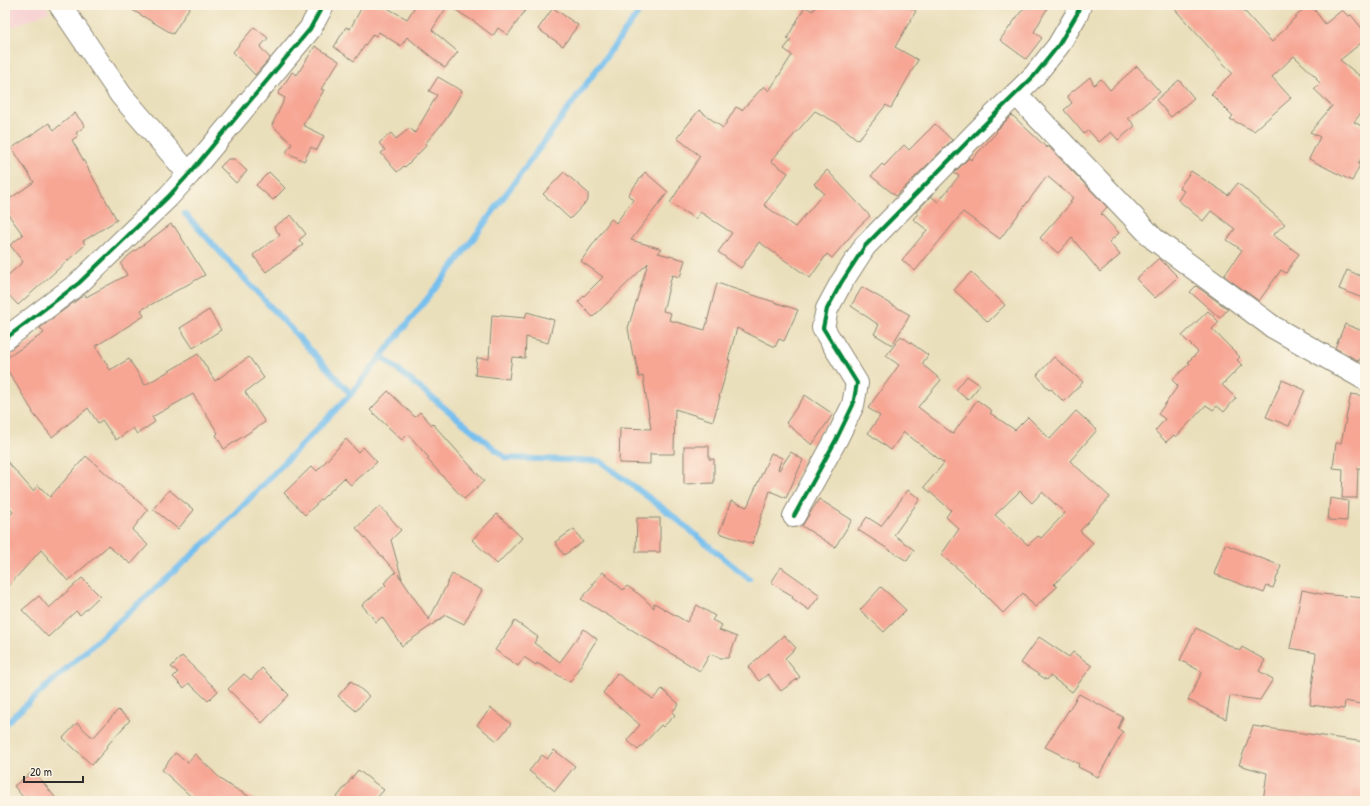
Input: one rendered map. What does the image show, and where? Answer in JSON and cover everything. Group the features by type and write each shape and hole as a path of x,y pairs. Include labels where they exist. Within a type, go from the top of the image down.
{"street":[{"path":"60,5 121,95 189,174"},
{"path":"5,339 79,284 189,174 310,29 323,5"},
{"path":"794,516 853,406 857,383 823,328 827,309 841,283 865,246 1034,76 1058,46 1077,14 1080,5"},
{"path":"1016,94 1154,239 1273,327 1365,379"}],"shaded area":[{"path":"5,5 45,5 49,12 5,30"}],"building":[{"path":"124,5 191,5 173,34"},
{"path":"363,5 382,5 407,19 416,5 448,5 432,30 458,52 445,68 407,37 401,46 379,32 376,36 373,34 354,61 334,47 346,27 350,29"},
{"path":"448,5 529,5 508,35 498,28 493,36"},
{"path":"816,5 906,5 916,11 895,47 918,60 891,108 886,105 858,140 837,123 815,111 771,161 788,173 764,205 795,227 824,193 814,184 827,170 870,216 859,226 832,258 827,254 810,278 759,242 741,268 718,252 732,233 700,212 696,219 670,203 700,156 677,138 699,110 723,128 736,107 742,110 764,86 769,91 792,55 784,49 791,40 787,38 805,7 813,11"},
{"path":"1026,5 1049,5 1034,32 1042,38 1026,59 1000,40"},
{"path":"1171,5 1239,5 1272,42 1307,5 1311,5 1325,24 1342,10 1348,16 1351,15 1365,32 1365,40 1340,60 1365,80 1365,108 1354,122 1365,128 1365,151 1358,164 1360,165 1352,181 1309,159 1320,137 1310,132 1332,106 1314,89 1320,83 1316,79 1317,78 1294,56 1272,77 1291,98 1254,131 1230,119 1233,116 1211,94 1232,73"},
{"path":"553,8 578,25 563,46 538,29"},
{"path":"254,27 268,38 260,47 270,58 255,75 233,52"},
{"path":"315,46 339,61 321,89 324,90 303,125 324,136 317,150 311,147 304,161 286,152 292,144 272,125 285,98 278,94 292,72 297,75"},
{"path":"1137,66 1160,92 1128,118 1135,126 1118,140 1111,132 1099,142 1088,130 1084,134 1064,110 1072,103 1067,96 1090,77 1094,85 1101,79 1110,90"},
{"path":"438,77 462,91 446,119 425,144 426,146 405,167 404,166 397,172 381,153 385,150 379,143 391,133 396,139 410,128 415,133 437,95 429,91"},
{"path":"1179,80 1194,98 1171,117 1156,100"},
{"path":"75,113 85,126 76,133 78,136 72,140 117,220 83,241 85,245 18,305 5,291 5,278 23,262 10,245 23,235 5,210 5,202 34,182 12,148 49,123 54,130"},
{"path":"1012,115 1047,148 1048,146 1107,207 1101,214 1119,233 1109,242 1120,255 1100,272 1072,238 1058,253 1040,238 1072,202 1070,201 1073,198 1047,176 1000,239 963,212 915,271 902,260 927,230 913,219 918,214 916,212 931,196 938,202 959,176 954,173 969,158 971,160"},
{"path":"935,124 952,140 896,196 871,176 882,164 884,166 904,145 909,150"},
{"path":"228,159 234,159 247,171 236,183 220,167"},
{"path":"1191,171 1228,195 1238,183 1285,224 1273,235 1299,254 1286,273 1281,270 1259,301 1224,276 1242,250 1227,240 1235,229 1211,211 1203,221 1178,200 1184,191 1179,188"},
{"path":"269,172 285,188 273,200 256,185"},
{"path":"564,172 588,193 588,200 570,219 543,194"},
{"path":"645,172 668,192 631,240 662,249 658,253 685,260 680,277 672,275 663,311 671,313 669,320 705,330 717,283 798,310 784,341 779,339 775,347 737,328 728,360 730,360 713,421 675,409 674,454 650,454 650,464 619,463 620,428 651,429 643,376 639,377 635,356 633,356 628,328 648,263 593,317 578,302 603,277 581,261 611,219 616,223 633,200 628,195"},
{"path":"291,215 306,234 299,240 303,245 266,272 253,255 280,235 274,227"},
{"path":"171,224 173,227 174,226 205,275 141,310 144,316 96,346 110,370 129,359 145,385 198,354 215,381 249,357 264,378 245,392 265,422 224,449 216,435 218,433 193,394 152,417 155,422 137,434 133,428 116,440 102,420 98,423 88,408 52,437 32,412 5,366 5,359 44,333 40,328 85,294 86,297 127,275 121,264 128,256"},
{"path":"1159,258 1178,277 1155,298 1136,279"},
{"path":"1347,270 1365,278 1365,299 1339,289"},
{"path":"971,272 1005,305 988,322 954,290"},
{"path":"1196,286 1228,309 1220,318 1190,292"},
{"path":"862,287 910,315 892,345 874,334 879,325 851,306"},
{"path":"209,310 221,330 193,348 180,328"},
{"path":"1208,311 1219,322 1212,329 1240,357 1237,360 1242,365 1222,385 1236,398 1224,412 1217,406 1213,410 1206,405 1176,437 1174,435 1166,442 1155,431 1165,419 1158,414 1178,386 1172,380 1190,363 1188,362 1198,352 1182,336"},
{"path":"527,312 554,320 548,343 526,337 525,358 512,357 509,379 475,375 477,358 489,359 492,315 525,318"},
{"path":"1345,324 1365,332 1365,348 1359,361 1335,348"},
{"path":"901,336 928,355 922,364 941,380 918,407 953,434 977,400 992,411 990,413 1015,430 1028,417 1050,439 1076,411 1097,430 1070,461 1110,497 1080,531 1093,543 1070,569 1054,584 1057,587 1035,607 1023,593 1003,613 962,572 941,555 959,529 946,517 951,510 924,487 944,463 904,432 891,450 868,433 880,416 868,408 899,365 886,356","holes":["1020,491 1032,503 1042,492 1065,513 1041,538 1038,536 1028,545 995,515"]},
{"path":"1054,357 1083,382 1064,402 1051,389 1049,390 1037,375"},
{"path":"967,376 980,385 968,400 956,390"},
{"path":"1282,380 1305,390 1289,426 1266,417"},
{"path":"388,391 415,417 420,412 432,425 433,424 484,481 464,499 427,459 429,458 408,434 402,440 370,410"},
{"path":"1351,394 1365,396 1365,469 1358,468 1357,498 1342,498 1343,469 1333,468 1336,443 1341,443"},
{"path":"805,395 833,414 812,445 786,423"},
{"path":"346,439 358,452 363,447 377,462 351,485 344,478 305,515 284,493 312,466 317,471"},
{"path":"684,446 709,446 709,459 714,459 714,483 684,484"},
{"path":"791,452 803,460 786,498 770,491 752,544 719,533 731,501 747,507 771,453 782,458 778,469 779,470"},
{"path":"86,456 148,510 132,530 148,545 131,564 108,546 68,581 41,550 5,590 5,520 13,512 5,503 5,459 33,491 38,485 50,497"},
{"path":"169,490 194,510 178,529 153,509"},
{"path":"908,490 920,499 894,535 914,550 907,561 858,530 867,517 881,526"},
{"path":"1330,498 1348,501 1347,521 1328,520"},
{"path":"819,499 852,520 835,547 802,526"},
{"path":"380,506 401,530 391,540 402,579 398,574 429,620 452,574 482,590 464,624 446,615 402,646 382,617 376,622 362,605 386,585 384,583 396,572 356,528"},
{"path":"497,514 522,538 497,564 472,540"},
{"path":"637,518 660,518 660,552 636,552"},
{"path":"574,529 583,542 564,555 555,542"},
{"path":"1225,544 1281,566 1273,588 1267,586 1264,593 1214,574"},
{"path":"781,567 820,595 809,610 792,598 793,596 771,583"},
{"path":"603,572 623,590 627,586 640,595 654,608 654,603 687,622 697,605 715,616 712,620 722,625 719,630 737,637 728,658 721,658 710,654 700,671 581,599 594,585 592,584"},
{"path":"82,578 100,596 80,615 76,611 48,637 22,610 39,596 49,608"},
{"path":"881,587 906,610 884,632 860,610"},
{"path":"1302,590 1321,594 1365,598 1365,705 1345,701 1344,709 1310,705 1316,653 1290,648"},
{"path":"515,621 538,637 534,643 560,662 584,629 597,639 570,682 537,663 536,665 524,657 518,666 495,650"},
{"path":"1196,628 1240,651 1242,647 1265,660 1259,671 1273,679 1260,700 1230,696 1226,719 1188,700 1202,672 1180,660"},
{"path":"784,635 796,648 785,658 800,677 781,691 768,674 759,681 748,667"},
{"path":"1039,637 1069,657 1073,652 1092,666 1072,692 1050,676 1047,680 1021,663"},
{"path":"182,656 218,691 208,701 189,683 184,688 173,677 178,672 171,667"},
{"path":"262,668 289,695 262,723 228,689 244,674 251,680"},
{"path":"617,673 653,699 662,689 679,704 672,712 675,715 663,727 661,725 638,750 627,740 640,725 603,693"},
{"path":"351,681 369,696 356,711 338,696"},
{"path":"1079,694 1123,717 1118,729 1123,732 1098,777 1078,767 1079,764 1045,747"},
{"path":"491,708 511,724 497,741 477,725"},
{"path":"118,710 130,720 92,765 63,738 77,723 93,738"},
{"path":"1253,726 1365,742 1365,801 1263,801 1267,773 1239,765"},
{"path":"554,750 575,766 555,791 529,771 542,755 547,759"},
{"path":"175,753 188,762 195,754 224,782 257,801 196,801 162,770"},
{"path":"358,770 384,790 374,801 334,801"},
{"path":"34,771 58,801 26,801 14,786"}],"waterway":[{"path":"5,724 211,538 351,394 454,265 644,5"},
{"path":"185,214 351,394"},
{"path":"381,356 506,458 600,461 668,512 749,579"}],"cycle path":[{"path":"5,339 79,283 168,197 310,29 323,5"},
{"path":"794,516 837,438 853,405 857,383 823,328 827,309 841,283 865,246 1034,76 1058,46 1077,14 1080,5"}]}
